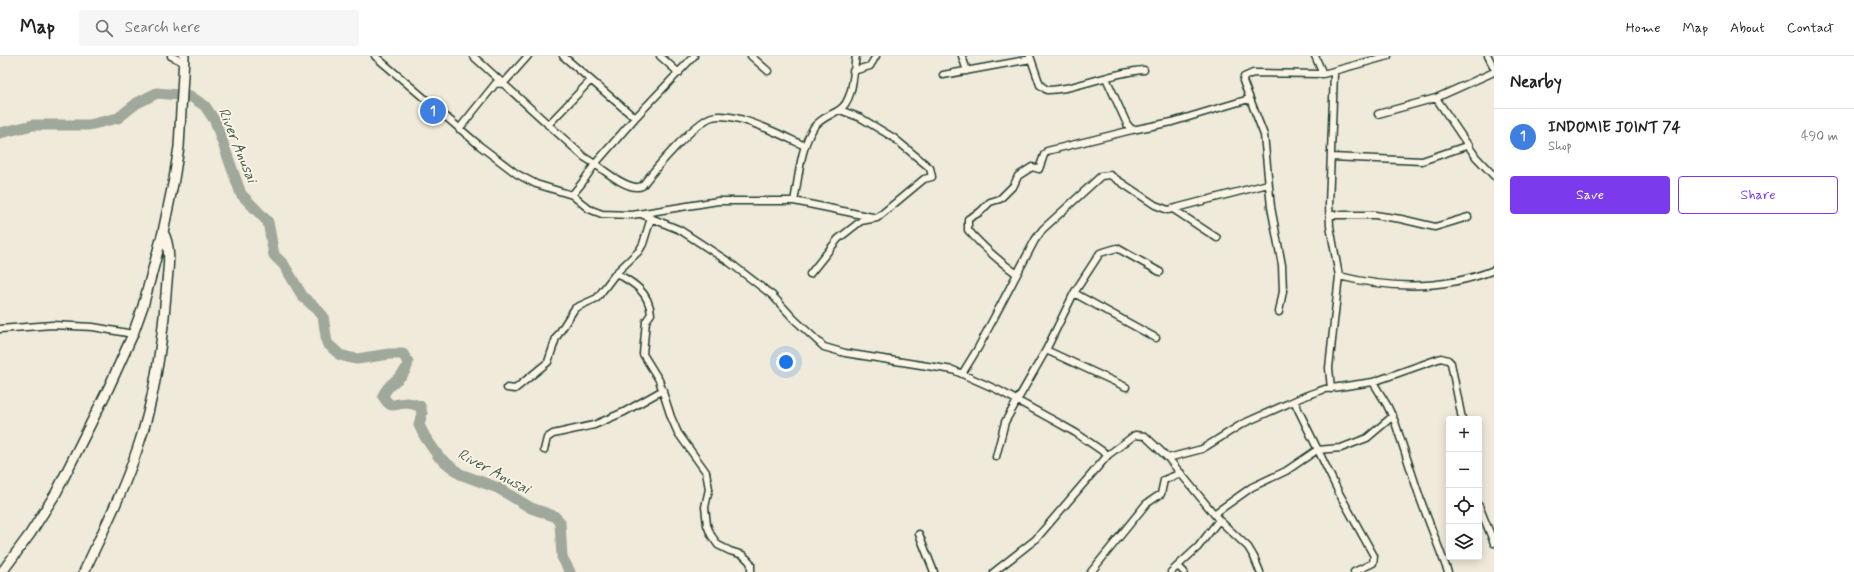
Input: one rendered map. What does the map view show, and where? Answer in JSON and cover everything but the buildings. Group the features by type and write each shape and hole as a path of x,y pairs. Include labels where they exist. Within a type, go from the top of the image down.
{"main road":[{"path":"2,572 30,534 56,492 109,387 133,334 143,306 163,232 179,147 184,59"},
{"path":"84,572 120,493 138,447 148,412 160,346 166,292 169,253 167,240 163,232"}],"street":[{"path":"171,56 184,59"},
{"path":"375,56 460,129 517,174 536,184 572,195 589,209 602,214 640,214 718,201 794,201 877,218"},
{"path":"473,56 584,157 634,188 642,186 692,131 712,117 721,116 747,121 805,146"},
{"path":"503,84 528,56"},
{"path":"563,56 590,81 635,118"},
{"path":"660,56 679,73"},
{"path":"572,195 595,164 635,118 694,56"},
{"path":"751,56 768,71"},
{"path":"794,201 805,146 811,132 820,120 840,110 846,102 850,92 856,56"},
{"path":"854,71 870,66 876,56"},
{"path":"962,56 967,70"},
{"path":"1315,56 1323,74"},
{"path":"1280,312 1283,291 1282,265 1268,184 1264,135 1249,99 1243,81 1244,77 1248,75 1334,73 1388,56"},
{"path":"1488,56 1494,68"},
{"path":"943,75 1030,58 1040,85 1047,90 1106,78 1125,71 1144,70"},
{"path":"1378,114 1436,98 1494,72"},
{"path":"1331,388 1329,368 1332,330 1337,310 1339,276 1330,226 1334,73"},
{"path":"1106,78 1127,124 1132,130"},
{"path":"548,125 590,81"},
{"path":"460,129 496,83 503,84"},
{"path":"1436,98 1476,157 1494,176"},
{"path":"1017,274 974,237 968,230 968,219 980,212 990,202 1000,199 1014,185 1018,176 1032,167 1039,169 1047,151 1132,130 1172,122 1249,99"},
{"path":"810,274 838,238 861,221 877,218 924,180 932,177 930,168 894,138 861,118 840,110"},
{"path":"1331,157 1416,162 1469,145"},
{"path":"962,374 978,348 1035,240 1043,229 1104,175 1110,175 1163,209 1172,209 1268,184"},
{"path":"1172,209 1217,238"},
{"path":"640,214 680,230 755,281 772,295 814,338 832,350 946,368 962,374 1017,400 1076,433 1108,455"},
{"path":"1330,215 1375,215 1435,227 1468,218"},
{"path":"507,388 515,389 548,362 556,338 575,308 597,298 616,273 642,247 651,218"},
{"path":"996,457 1005,422 1046,350 1074,293 1100,253 1117,248 1160,272"},
{"path":"1339,276 1393,285 1420,286 1464,281 1494,270"},
{"path":"616,273 636,285 648,300 651,314 646,321 643,354 654,370 663,390 671,417 678,432 706,472 709,489 705,507 705,516 711,535 723,548 746,557 751,564 751,572"},
{"path":"1074,293 1156,338"},
{"path":"0,329 52,325 92,327 133,334"},
{"path":"1046,350 1126,387"},
{"path":"1168,458 1202,449 1242,424 1294,401 1331,388 1373,382 1430,361 1445,358 1451,364 1461,416"},
{"path":"1373,382 1393,416 1430,527 1448,572"},
{"path":"544,450 545,442 550,436 556,433 577,430 594,425 624,412 663,390"},
{"path":"1294,401 1339,493 1374,556 1373,563 1354,572"},
{"path":"1214,514 1252,487 1286,471 1317,450 1341,448 1367,438 1393,416"},
{"path":"994,572 1036,538 1108,455 1131,437 1139,435 1145,436 1168,458 1219,520 1248,547 1254,556 1260,572"},
{"path":"1091,572 1146,504 1161,494 1164,480 1181,473"},
{"path":"1482,513 1494,543"},
{"path":"1171,572 1198,547 1219,520"},
{"path":"919,534 934,572"},
{"path":"1178,566 1184,572"}],"waterway":[{"name":"River Anusai","path":"0,133 33,125 89,125 118,118 137,103 157,93 190,96 205,106 215,121 241,194 268,222 274,255 284,265 303,297 323,316 327,343 340,355 357,359 389,354 403,354 408,362 406,368 404,373 389,386 383,396 386,401 391,405 407,403 420,406 422,413 419,425 425,437 439,457 460,474 498,488 531,508 554,516 560,522 562,557 570,572"}],"place":[{"name":"INDOMIE JOINT 74","path":"433,111"}]}
